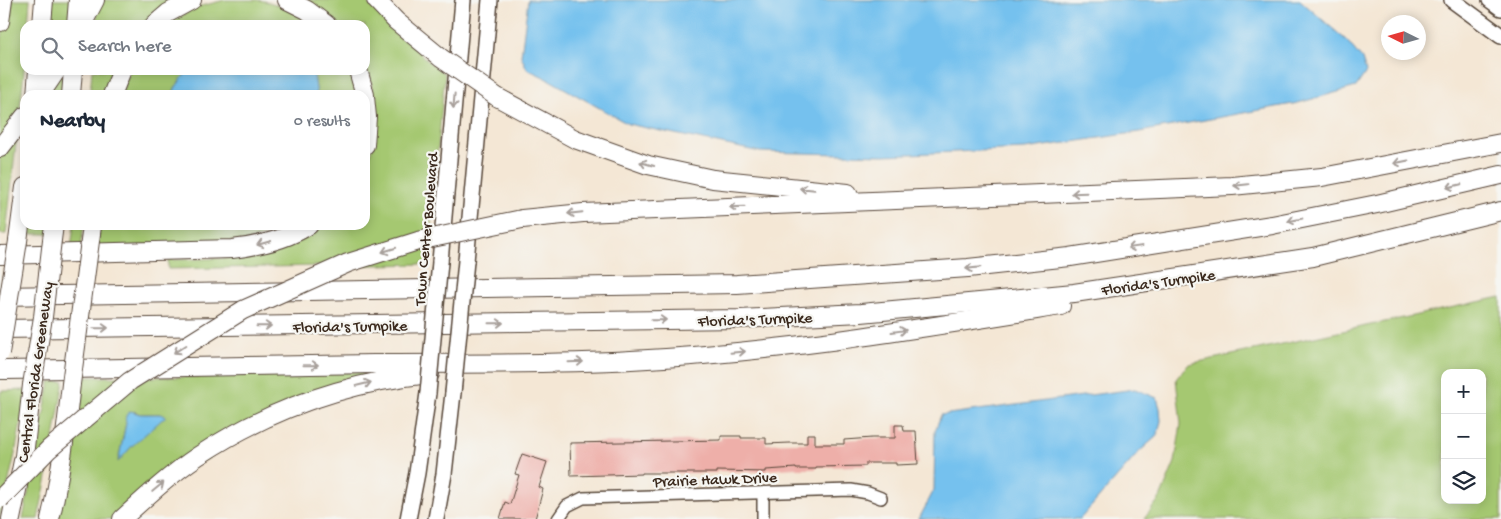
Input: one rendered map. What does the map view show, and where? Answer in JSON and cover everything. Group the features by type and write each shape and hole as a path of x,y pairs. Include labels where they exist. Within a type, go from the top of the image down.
{"highway":[{"path":"0,22 3,0"},
{"path":"42,20 44,0"},
{"path":"76,20 78,0"},
{"path":"85,20 95,0"},
{"path":"159,20 168,12 192,0"},
{"path":"287,0 307,10 320,20"},
{"path":"376,0 396,20 441,58 497,98 575,139 648,165 713,179 882,197 961,198"},
{"path":"36,90 38,75"},
{"path":"43,90 54,75"},
{"path":"71,90 73,75"},
{"path":"114,90 120,75"},
{"path":"359,75 363,90"},
{"path":"0,148 20,122"},
{"path":"0,499 49,449 130,381 243,310 348,263 418,241 522,219 583,213 1232,186 1322,176 1501,143"},
{"path":"0,296 737,284 968,268 1070,256 1272,225 1377,204 1501,174"},
{"name":"Florida's Turnpike","path":"0,329 740,319 861,313 1074,293 1312,257 1501,212"},
{"path":"0,353 20,226"},
{"path":"50,519 64,445 91,230"},
{"path":"0,256 232,249 254,246 286,237 299,230"},
{"name":"Central Florida GreeneWay","path":"10,519 24,456 53,232"},
{"path":"0,370 527,363 632,360 763,350 941,325 1056,306 1312,257"},
{"path":"122,519 158,486 198,456 240,431 282,410 324,395 405,376 527,363"}],"main road":[{"name":"Town Center Boulevard","path":"408,519 417,473 428,394 464,0"},
{"path":"436,519 444,474 454,393 490,0"},
{"path":"1452,0 1501,36"},
{"path":"1490,0 1501,8"}],"street":[{"name":"Prairie Hawk Drive","path":"558,519 568,506 583,498 851,490 881,498"},
{"path":"763,493 763,519"}],"green space":[{"path":"6,0 30,0 28,20 20,20 20,75 23,75 22,90 20,90 20,107 6,234 0,234 0,57"},
{"path":"51,0 78,0 76,20 49,20"},
{"path":"98,0 175,0 148,20 96,20"},
{"path":"225,0 257,0 273,3 288,9 306,20 174,20 197,7"},
{"path":"304,0 365,0 428,61 445,74 427,264 168,269 168,260 228,258 255,253 300,239 318,230 370,230 370,157 375,131 375,108 369,75 370,20 333,20"},
{"path":"46,75 69,75 68,90 44,90"},
{"path":"92,75 110,75 106,90 90,90"},
{"path":"128,75 184,75 174,90 123,90"},
{"path":"314,75 351,75 356,90 316,90"},
{"path":"27,230 52,230 52,234 27,234"},
{"path":"73,230 83,230 81,247 71,248"},
{"path":"99,230 280,230 248,241 97,247"},
{"path":"1501,297 1501,519 1144,519 1160,498 1175,462 1181,424 1176,379 1189,364"},
{"path":"382,371 382,375 332,387 123,507 111,519 55,519 79,377 206,377","holes":["134,411 140,414 161,414 118,461 126,423"]},
{"path":"64,381 38,519 23,519 50,382"},
{"path":"27,390 15,454 0,519 1,391"}],"water":[{"path":"528,0 1300,0 1347,41 1362,59 1366,72 1356,87 1298,103 1139,132 1025,149 884,155 760,152 628,124 527,69 521,56"},
{"path":"184,75 314,75 316,90 174,90"},
{"path":"1135,389 1157,398 1161,421 1157,436 1140,451 1080,519 919,519 934,490 935,431 941,415"},
{"path":"131,411 140,414 161,414 166,416 132,446 118,462 126,416"}],"building":[{"path":"895,425 903,425 904,431 916,431 918,464 866,463 866,466 816,467 816,469 796,468 766,470 766,472 717,471 717,473 642,473 571,476 570,443 721,440 721,436 741,436 741,438 766,438 766,444 807,443 807,434 815,434 815,444 844,444 844,440 895,438"},
{"path":"522,454 547,462 539,487 543,489 535,519 500,519 505,502 510,504 519,475 515,474"}]}
